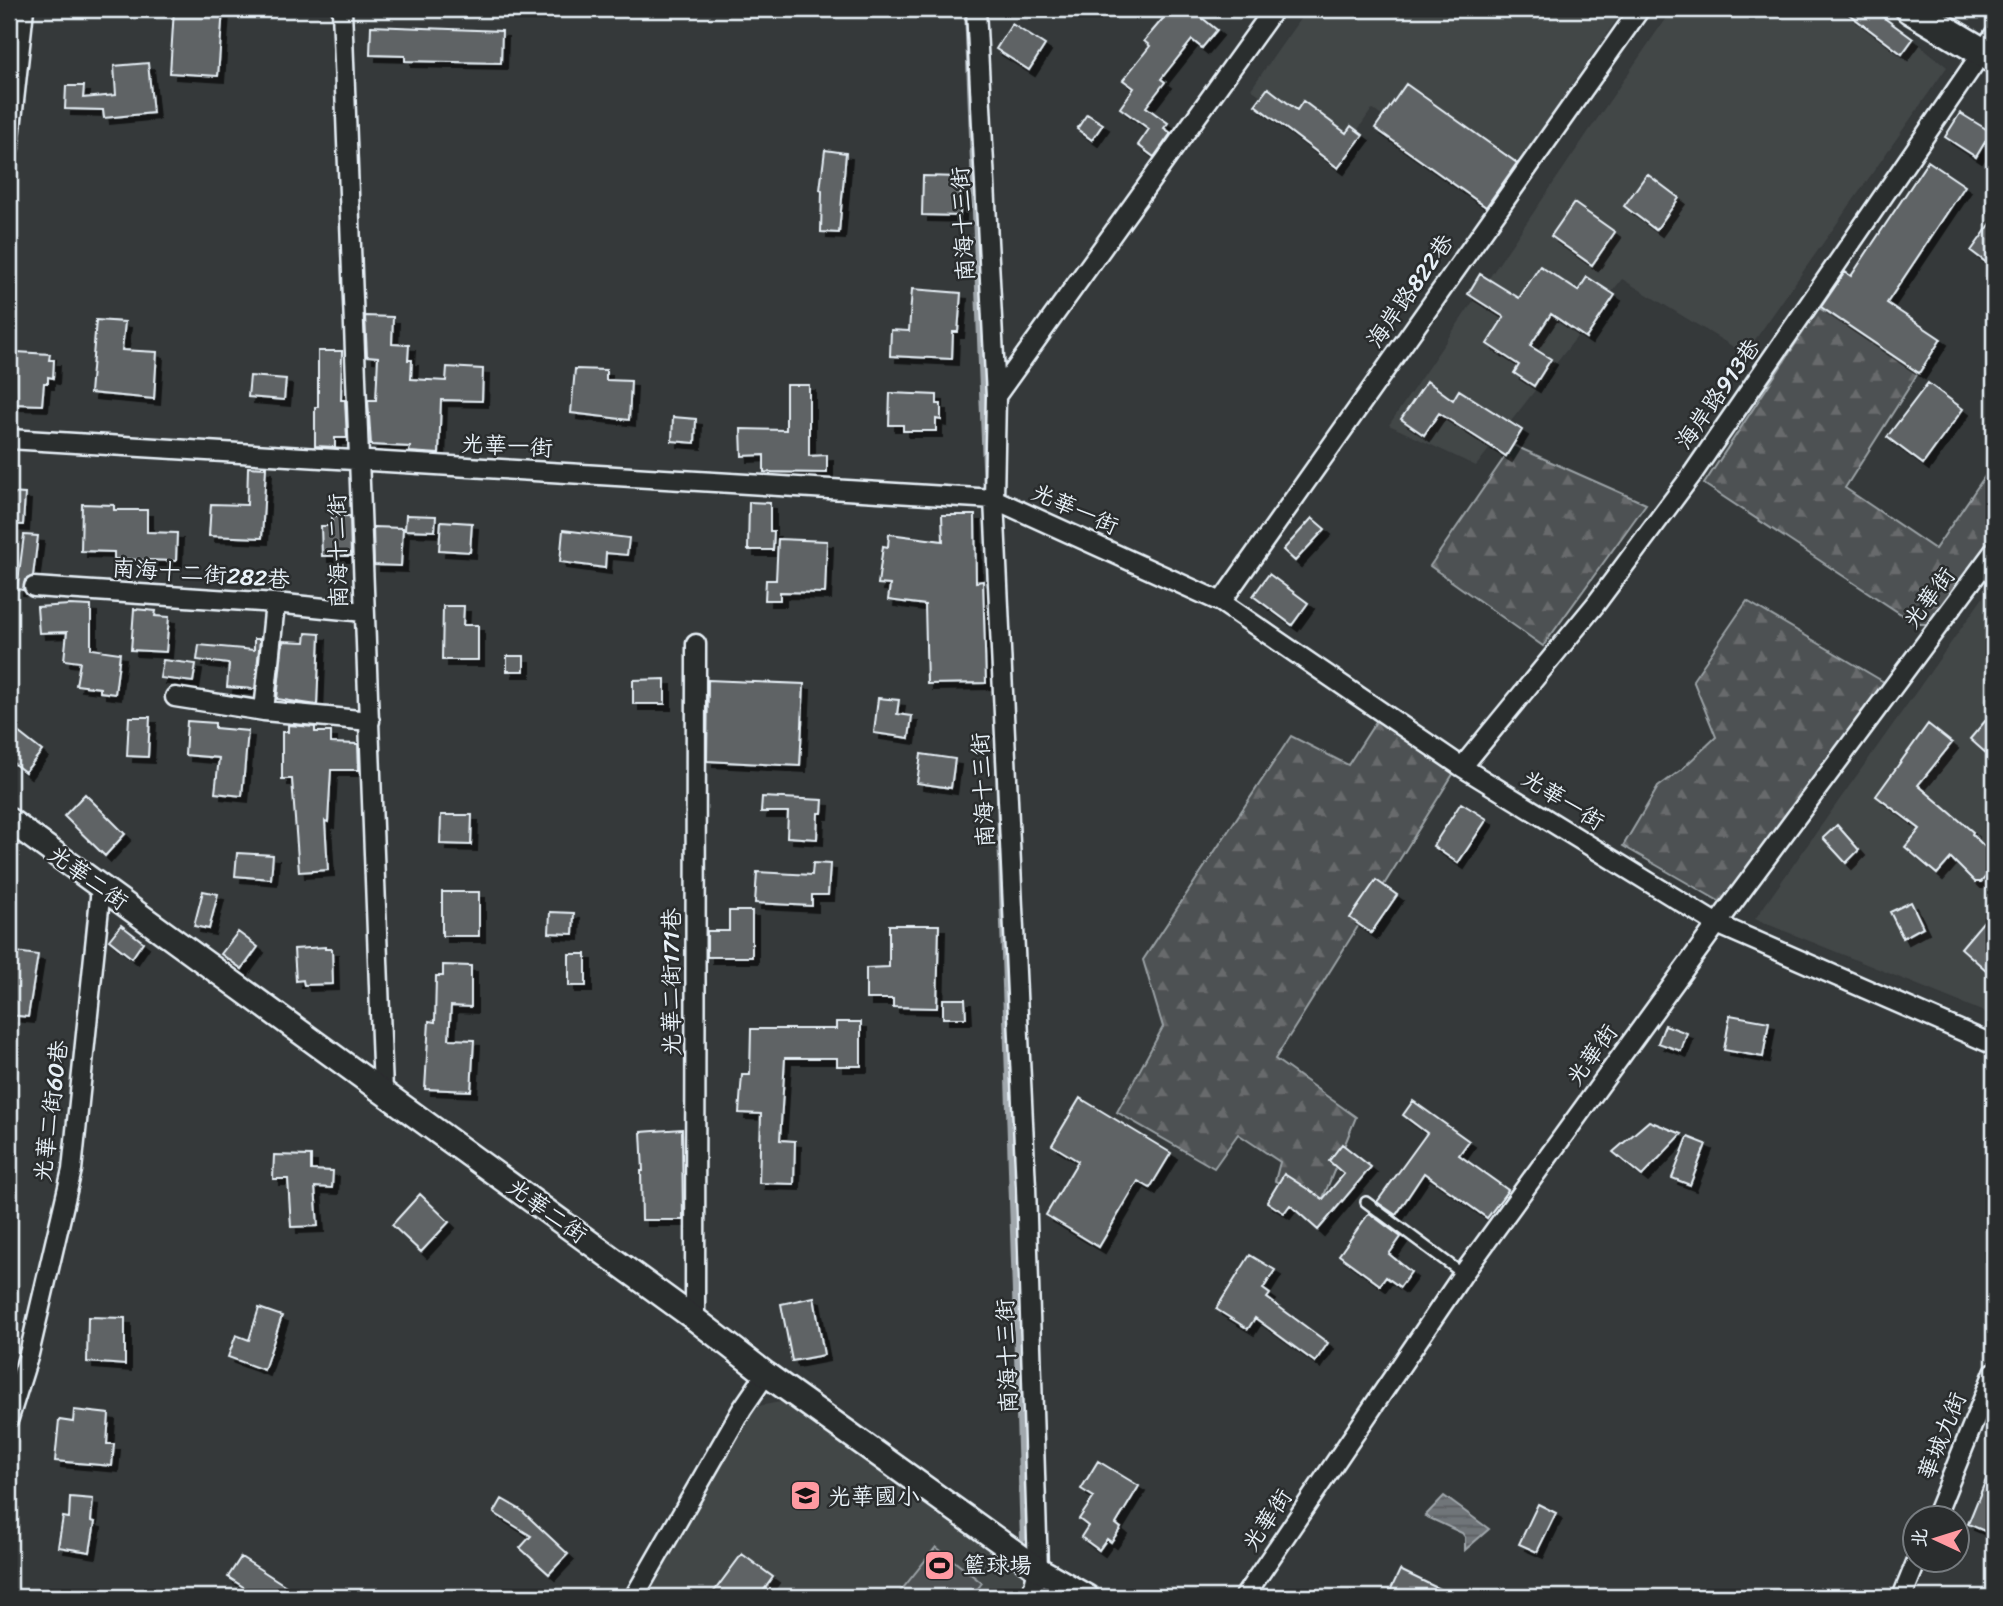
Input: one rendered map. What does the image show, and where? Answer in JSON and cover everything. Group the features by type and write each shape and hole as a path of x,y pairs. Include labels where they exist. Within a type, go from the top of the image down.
{"main road":[{"path":"1910,9 1990,49"}],"street":[{"path":"9,147 24,9"},
{"name":"南海十二街","path":"342,9 383,1091"},
{"name":"南海十三街","path":"976,9 996,396 994,499 1026,1187 1038,1569 1031,1597"},
{"path":"996,396 1275,9"},
{"name":"海岸路822巷","path":"1221,602 1640,9"},
{"name":"海岸路913巷","path":"1462,767 1595,605 1691,476 1990,49"},
{"name":"光華一街","path":"9,439 994,499 1221,602 1462,767 1717,924 1994,1045"},
{"name":"光華街","path":"1244,1597 1464,1274 1717,924 1994,551"},
{"name":"南海十二街282巷","path":"34,587 275,603 364,612"},
{"path":"264,711 275,603"},
{"name":"光華二街171巷","path":"695,1319 696,644"},
{"path":"175,697 264,711 370,721"},
{"name":"光華二街","path":"9,820 695,1319 766,1374 1038,1569 1087,1597"},
{"name":"光華二街60巷","path":"9,1418 29,1354 72,1170 101,888"},
{"name":"華城九街","path":"1941,1504 1994,1372"},
{"path":"634,1597 766,1374"},
{"path":"1902,1597 1911,1574"}],"lane":[{"path":"1366,1202 1464,1274"}],"shaded area":[{"path":"1307,9 1624,9 1494,197 1372,109 1342,153 1251,89"},
{"path":"1672,9 1876,9 1947,67 1745,354 1622,279 1476,466 1389,425"},
{"path":"1994,582 1994,1016 1755,919"},
{"name":"光華國小","path":"786,1401 1036,1584 1033,1597 640,1597 742,1409"},
{"path":"1444,1496 1489,1529 1465,1550 1465,1537 1462,1533 1425,1516"}],"green space":[{"path":"1819,308 1920,370 1845,488 1935,549 1994,463 1994,543 1932,624 1916,624 1704,484"},
{"path":"1513,445 1646,504 1543,646 1430,566"},
{"path":"1747,601 1889,685 1731,908 1623,846 1658,787 1681,770 1716,737 1693,680"},
{"path":"1377,720 1455,771 1275,1059 1356,1117 1321,1203 1275,1181 1280,1162 1238,1134 1214,1168 1117,1112 1163,1027 1143,960 1291,736 1348,765"},
{"name":"籃球場","path":"936,1547 982,1583 971,1597 896,1597"}],"building":[{"path":"174,9 223,9 218,76 170,73"},
{"path":"1171,9 1191,9 1217,30 1202,48 1192,40 1161,79 1165,82 1146,107 1168,123 1164,128 1171,133 1154,157 1138,145 1149,129 1120,108 1134,88 1123,80 1150,46 1144,41"},
{"path":"1842,9 1872,9 1913,39 1902,54"},
{"path":"1012,24 1045,45 1029,70 996,49"},
{"path":"371,26 502,31 501,63 405,61 405,56 370,55"},
{"path":"148,63 153,113 104,118 103,110 65,109 66,86 84,86 83,98 116,95 114,66"},
{"path":"1406,84 1517,163 1486,207 1375,128"},
{"path":"1268,88 1297,110 1303,101 1346,133 1351,126 1363,135 1338,168 1255,105"},
{"path":"1960,113 1991,132 1976,157 1945,137"},
{"path":"1087,114 1103,124 1092,140 1077,129"},
{"path":"825,150 846,153 839,233 821,232 820,190"},
{"path":"1928,161 1965,186 1887,303 1941,339 1919,373 1821,307 1845,272 1851,276"},
{"path":"1647,174 1679,198 1656,230 1624,206"},
{"path":"923,176 961,177 960,216 922,215"},
{"path":"1574,203 1615,232 1592,265 1551,236"},
{"path":"1994,219 1994,253 1987,263 1971,251"},
{"path":"1540,266 1578,291 1587,277 1615,295 1586,338 1551,314 1530,346 1551,359 1534,386 1514,373 1519,365 1487,344 1504,317 1468,294 1480,274 1519,298"},
{"path":"912,289 961,293 958,332 953,332 952,359 890,356 891,330 909,331"},
{"path":"365,316 393,317 392,344 409,345 408,360 412,360 411,379 446,381 447,367 483,369 482,401 441,400 439,454 409,452 410,447 371,445 368,400 376,400 378,357 367,356"},
{"path":"96,320 125,322 122,350 157,352 154,399 90,393"},
{"path":"318,351 342,351 341,400 345,400 347,438 335,438 335,447 315,446"},
{"path":"16,352 50,354 49,360 54,360 53,378 48,377 48,383 44,383 42,405 14,404"},
{"path":"575,369 606,370 606,380 631,381 629,420 571,413"},
{"path":"250,376 286,379 284,400 248,397"},
{"path":"1427,381 1453,400 1459,390 1522,430 1506,456 1439,413 1424,435 1401,419"},
{"path":"1928,383 1963,409 1923,464 1887,437"},
{"path":"786,385 809,385 809,456 827,455 827,473 764,472 764,455 742,456 741,429 786,430"},
{"path":"890,393 937,395 937,404 941,404 941,420 936,419 936,431 903,431 903,425 889,425"},
{"path":"673,417 696,419 695,443 672,441"},
{"path":"248,467 266,468 262,538 209,536 211,504 247,505"},
{"path":"9,493 25,494 23,525 9,524"},
{"path":"749,502 770,503 770,531 774,531 773,550 748,550"},
{"path":"82,504 114,505 114,510 147,510 147,532 177,533 176,561 114,559 114,552 81,551"},
{"path":"406,515 436,516 435,531 405,530"},
{"path":"942,515 975,515 976,582 983,581 986,683 927,684 925,605 888,600 890,585 878,584 883,546 888,547 889,534 943,541"},
{"path":"332,516 350,516 351,556 322,556 321,526 332,526"},
{"path":"1312,518 1325,529 1295,561 1283,550"},
{"path":"441,521 472,523 470,552 439,550"},
{"path":"373,527 403,528 401,566 374,565"},
{"path":"563,530 629,538 627,555 606,553 605,568 560,562"},
{"path":"24,535 38,536 33,576 25,580 23,590 17,589"},
{"path":"778,539 827,541 825,593 780,592 780,600 765,600 766,580 776,580"},
{"path":"1269,574 1308,603 1292,625 1253,596"},
{"path":"91,606 91,649 120,653 115,694 100,692 100,688 76,685 80,662 64,660 67,632 39,633 37,607"},
{"path":"443,606 464,606 463,625 478,625 478,660 442,660"},
{"path":"134,609 156,611 155,616 169,617 166,652 131,650"},
{"path":"306,633 320,634 317,705 277,699 283,641 305,642"},
{"path":"254,639 260,639 255,689 227,687 229,664 197,660 199,645 254,650"},
{"path":"507,656 524,656 524,671 507,671"},
{"path":"163,660 196,664 193,682 160,678"},
{"path":"665,679 665,704 633,704 633,680"},
{"path":"708,680 804,684 800,766 707,761"},
{"path":"878,698 899,700 897,714 912,716 909,738 874,733"},
{"path":"129,717 150,717 148,757 127,756"},
{"path":"1986,720 1994,727 1994,745 1987,754 1970,739"},
{"path":"187,721 215,723 215,728 248,731 242,796 215,793 219,758 185,755"},
{"path":"1928,724 1952,743 1918,785 1973,832 1994,856 1994,868 1981,882 1975,882 1951,858 1937,874 1905,847 1920,829 1876,796"},
{"path":"9,725 42,751 25,772 9,760"},
{"path":"288,725 315,727 315,732 331,732 331,743 358,744 359,770 331,770 328,822 325,821 328,870 299,872 292,779 282,779 282,732 288,732"},
{"path":"921,754 955,759 951,788 917,783"},
{"path":"85,794 125,834 105,856 64,816"},
{"path":"762,797 823,800 822,813 818,813 817,839 787,837 788,812 761,812"},
{"path":"1461,803 1487,819 1458,863 1433,846"},
{"path":"441,815 472,815 471,845 440,844"},
{"path":"1837,825 1859,850 1846,863 1823,838"},
{"path":"237,853 273,855 271,879 235,876"},
{"path":"813,863 830,864 828,895 812,895 812,906 755,903 757,872 812,875"},
{"path":"1376,880 1397,895 1371,933 1350,918"},
{"path":"203,891 218,894 209,929 194,926"},
{"path":"442,892 479,892 479,936 442,936"},
{"path":"1911,902 1923,927 1903,938 1890,912"},
{"path":"1994,909 1994,977 1961,948"},
{"path":"729,911 752,911 752,957 707,957 707,931 729,931"},
{"path":"550,912 574,913 573,934 549,933"},
{"path":"121,925 143,942 132,958 109,940"},
{"path":"889,925 939,925 937,1008 893,1007 893,999 866,999 866,968 889,967"},
{"path":"238,932 258,947 242,969 221,954"},
{"path":"294,949 332,949 333,984 304,985 303,980 296,981"},
{"path":"9,951 38,955 28,1017 9,1015"},
{"path":"569,954 586,954 586,986 569,986"},
{"path":"443,965 471,966 471,1007 451,1006 449,1039 474,1040 471,1091 425,1089 429,1021 435,1022 436,976 443,976"},
{"path":"943,999 965,999 966,1018 943,1018"},
{"path":"1730,1015 1769,1022 1763,1057 1724,1050"},
{"path":"836,1022 861,1022 861,1066 837,1066 837,1058 785,1058 780,1140 795,1141 794,1184 759,1183 761,1114 739,1113 742,1075 750,1075 751,1029 836,1029"},
{"path":"1665,1025 1687,1033 1681,1051 1658,1043"},
{"path":"1080,1098 1171,1153 1150,1188 1138,1181 1099,1247 1046,1215 1078,1161 1052,1145"},
{"path":"1413,1101 1469,1141 1459,1155 1508,1190 1487,1218 1424,1173 1396,1215 1377,1202 1427,1133 1403,1115"},
{"path":"1649,1121 1682,1134 1642,1176 1613,1152"},
{"path":"682,1129 683,1220 642,1220 641,1132"},
{"path":"1688,1137 1706,1144 1690,1185 1672,1178"},
{"path":"1342,1144 1371,1167 1318,1230 1290,1205 1284,1213 1267,1202 1284,1174 1323,1199 1344,1174 1329,1161"},
{"path":"274,1155 311,1156 311,1170 333,1171 332,1188 315,1187 318,1226 291,1227 288,1179 273,1179"},
{"path":"420,1194 449,1222 421,1252 392,1225"},
{"path":"1369,1213 1401,1237 1389,1254 1411,1272 1400,1287 1386,1277 1380,1285 1339,1255"},
{"path":"1250,1255 1275,1270 1263,1289 1270,1294 1267,1298 1328,1343 1315,1362 1255,1318 1248,1329 1216,1309"},
{"path":"814,1297 824,1355 792,1361 781,1304"},
{"path":"259,1308 282,1316 264,1370 228,1357 236,1335 249,1340"},
{"path":"88,1317 125,1318 125,1365 87,1362"},
{"path":"74,1410 109,1414 107,1444 114,1444 112,1466 55,1461 59,1420 73,1422"},
{"path":"1994,1460 1994,1535 1972,1526 1972,1514"},
{"path":"1098,1461 1139,1486 1116,1524 1121,1528 1111,1542 1107,1539 1099,1550 1081,1537 1088,1526 1079,1519 1094,1497 1081,1489"},
{"path":"70,1497 93,1499 91,1521 95,1522 90,1552 58,1547 63,1517 69,1518"},
{"path":"502,1499 521,1510 568,1554 549,1574 520,1548 531,1536 494,1513"},
{"path":"1538,1504 1556,1513 1537,1552 1519,1544"},
{"path":"742,1554 773,1577 759,1597 710,1597"},
{"path":"241,1557 303,1597 259,1597 228,1577"},
{"path":"1400,1570 1456,1597 1402,1597 1390,1591"}],"waterway":[{"path":"967,9 986,491"},
{"path":"997,739 1023,1539"}],"place":[{"name":"光華國小","path":"805,1496"},
{"name":"籃球場","path":"940,1565"}]}
